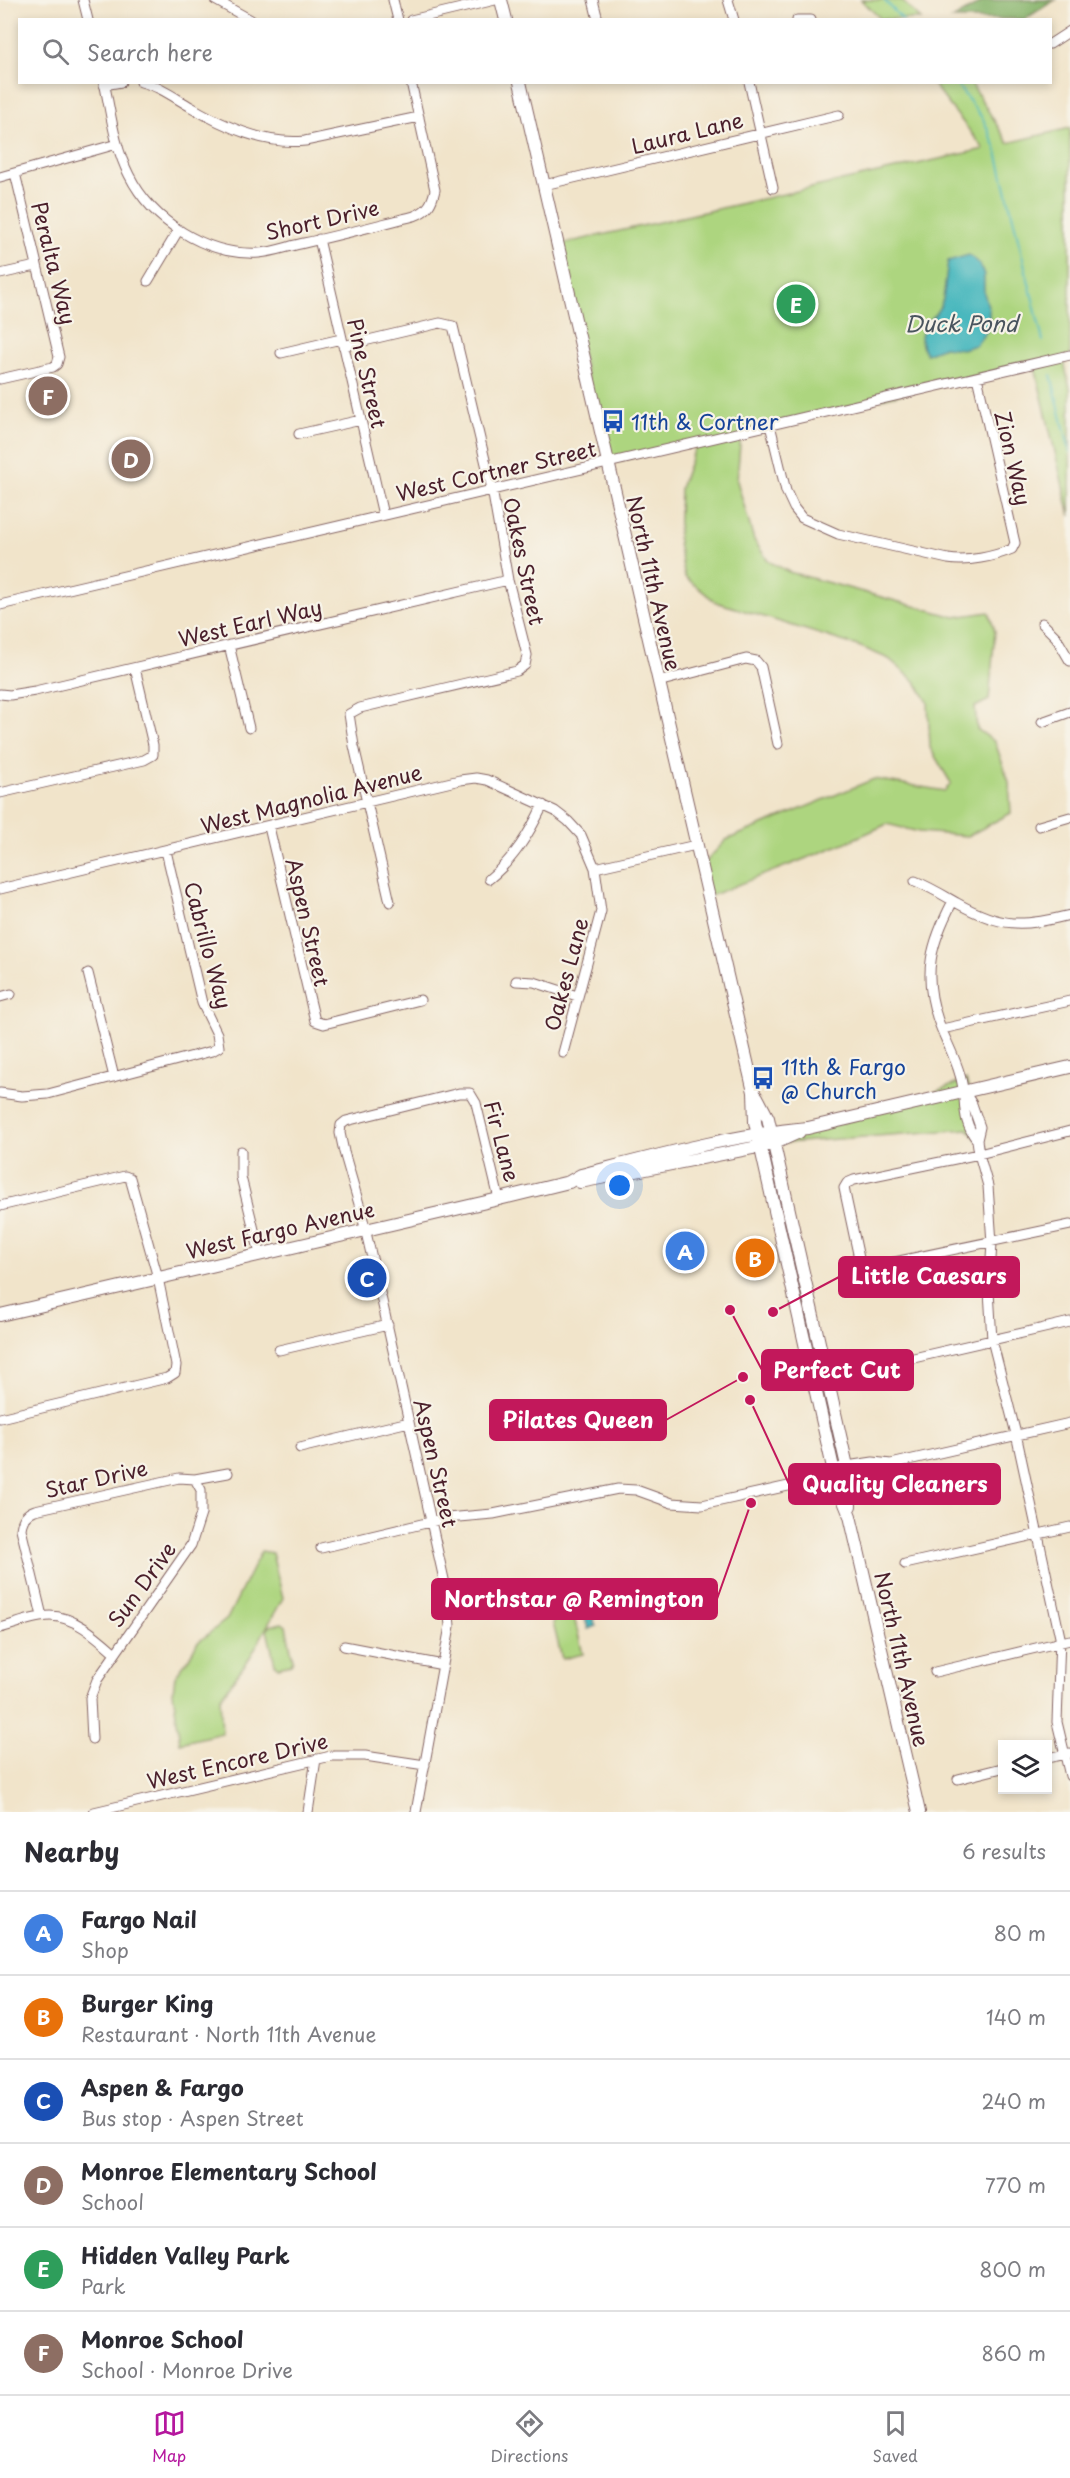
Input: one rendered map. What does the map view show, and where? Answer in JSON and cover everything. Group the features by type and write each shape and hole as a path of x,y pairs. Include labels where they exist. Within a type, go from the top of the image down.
{"main road":[{"path":"501,0 506,18"},
{"name":"North 11th Avenue","path":"520,84 754,1092 768,1118 765,1139 790,1278 835,1475 850,1516 919,1812"},
{"name":"West Fargo Avenue","path":"0,1315 569,1182 581,1183 622,1175 808,1128 1070,1067"},
{"name":"North 11th Avenue","path":"765,1139 823,1356 848,1472 850,1516"},
{"name":"North 11th Avenue","path":"790,1278 803,1291 815,1343 823,1356"}],"street":[{"path":"83,0 88,18"},
{"path":"214,0 247,18"},
{"path":"393,0 398,18"},
{"path":"419,18 495,0"},
{"path":"593,0 598,18"},
{"path":"728,0 733,18"},
{"path":"1052,43 1070,31"},
{"name":"Short Drive","path":"104,84 117,144 128,173 142,195 178,231 216,246 253,253 319,240 414,216 430,206 435,190 419,117"},
{"path":"146,84 163,90 234,129 261,138 286,141 305,141 419,117 411,84"},
{"path":"749,84 773,188"},
{"name":"Laura Lane","path":"544,185 839,115"},
{"path":"0,177 117,144"},
{"name":"Peralta Way","path":"0,379 48,368 58,362 59,355 15,173"},
{"path":"148,281 178,231"},
{"name":"Pine Street","path":"319,240 382,515"},
{"path":"0,274 36,266"},
{"name":"Oakes Street","path":"342,343 440,323 451,324 492,489 508,580 527,655 525,665 508,674 360,708 349,714 367,803"},
{"path":"281,353 342,343"},
{"name":"West Cortner Street","path":"0,605 1070,355"},
{"name":"Zion Way","path":"770,425 786,491 794,508 805,521 838,534 960,561 1007,551 1014,547 1015,543 976,377"},
{"path":"299,434 361,420"},
{"name":"West Earl Way","path":"0,694 10,695 135,668 508,580"},
{"path":"1042,623 1056,637 1070,661"},
{"path":"230,645 249,728"},
{"path":"658,682 746,659 756,661 760,668 778,744"},
{"path":"0,794 153,755 153,745 135,668"},
{"path":"1042,722 1070,712"},
{"name":"West Magnolia Avenue","path":"0,889 476,778 487,780 543,805 575,828 595,868"},
{"path":"367,803 390,902"},
{"path":"489,879 511,858 528,837 543,805"},
{"path":"1039,826 1070,817"},
{"name":"Aspen Street","path":"269,826 313,1017 317,1024 420,1000"},
{"path":"595,868 696,845"},
{"name":"Cabrillo Way","path":"114,1077 212,1051 219,1047 217,1034 202,1002 166,851"},
{"name":"Oakes Lane","path":"563,1053 601,911 595,868"},
{"path":"915,881 985,917 1012,924 1031,923 1070,915"},
{"path":"953,901 934,939 929,976 930,994 964,1091 963,1107 968,1129 977,1140 988,1186 992,1243 988,1291 992,1340 1016,1434 1060,1642 1057,1722 1067,1754 1070,1776"},
{"path":"0,1093 37,1096 114,1077 88,973"},
{"path":"516,981 534,982 577,996"},
{"path":"0,997 11,994"},
{"path":"942,1029 1070,1001"},
{"name":"Aspen Street","path":"416,1812 450,1626 445,1578 388,1325 340,1133 341,1125 346,1121 459,1093 470,1094"},
{"name":"Fir Lane","path":"470,1094 476,1103 499,1199"},
{"path":"1070,1131 979,1154 854,1180 845,1185 854,1238 863,1267 992,1243 1070,1225"},
{"path":"241,1151 241,1177 260,1254"},
{"path":"0,1206 125,1176 130,1178 135,1188 158,1278 176,1365 175,1373 167,1378 0,1418"},
{"path":"857,1371 1070,1322"},
{"path":"279,1350 388,1325"},
{"path":"300,1448 409,1422"},
{"path":"321,1548 462,1515 493,1514 618,1489 636,1490 672,1503 702,1505 848,1472 873,1462 891,1464 1070,1423"},
{"path":"195,1479 228,1473"},
{"name":"Star Drive","path":"42,1617 22,1533 22,1520 32,1512 179,1478 195,1479"},
{"name":"Sun Drive","path":"92,1739 90,1698 97,1680 114,1652 191,1545 201,1514 201,1490 195,1479"},
{"path":"905,1564 1070,1527"},
{"path":"0,1628 55,1616 73,1622 114,1652"},
{"path":"935,1671 1070,1640"},
{"path":"344,1646 443,1665"},
{"path":"1052,1757 1067,1754"},
{"name":"West Encore Drive","path":"94,1812 339,1755 365,1756 425,1765"},
{"path":"308,1812 316,1759"},
{"path":"958,1779 998,1769"}],"green space":[{"path":"861,0 901,0 920,18 880,18"},
{"path":"985,0 1055,0 1027,18 954,18"},
{"path":"933,84 972,84 1008,143 1070,128 1070,355 1063,357 1070,389 1070,516 1034,363 741,432 737,481 754,540 768,561 789,572 955,617 989,612 995,631 989,700 975,707 977,729 995,742 1009,782 1011,813 968,836 919,832 887,824 843,844 708,897 701,867 726,840 874,779 945,791 951,783 930,748 928,702 916,682 889,659 861,647 716,602 685,577 678,543 680,488 697,443 607,463 557,245 984,149"},
{"path":"966,1080 980,1127 977,1140 968,1129 773,1144 914,1100"},
{"path":"261,1551 272,1553 283,1598 249,1659 220,1698 222,1733 180,1743 173,1692 175,1676 197,1643 227,1619"},
{"path":"568,1616 574,1617 583,1654 562,1659 553,1623 555,1620"},
{"path":"282,1623 286,1626 293,1660 291,1664 278,1667 275,1664 267,1630 269,1626"}],"water":[{"name":"Duck Pond","path":"969,255 980,264 984,275 989,328 976,345 962,349 944,347 926,354 921,337 943,299 948,261"},
{"path":"596,1608 598,1616 593,1618 596,1626 588,1629 585,1618 589,1610"}],"waterway":[{"path":"884,0 901,18"},
{"path":"957,84 983,119 996,148 1043,341"},
{"path":"1051,375 1070,452"}],"place":[{"name":"Hidden Valley Park","path":"796,304"},
{"name":"Monroe School","path":"48,396"},
{"name":"11th & Cortner","path":"613,421"},
{"name":"Monroe Elementary School","path":"131,459"},
{"name":"11th & Fargo @ Church","path":"763,1078"},
{"name":"Fargo Nail","path":"685,1251"},
{"name":"Burger King","path":"755,1258"},
{"name":"Aspen & Fargo","path":"367,1278"},
{"name":"Perfect Cut","path":"730,1310"},
{"name":"Little Caesars","path":"773,1312"},
{"name":"Pilates Queen","path":"743,1377"},
{"name":"Quality Cleaners","path":"750,1400"},
{"name":"Northstar @ Remington","path":"751,1503"}]}
